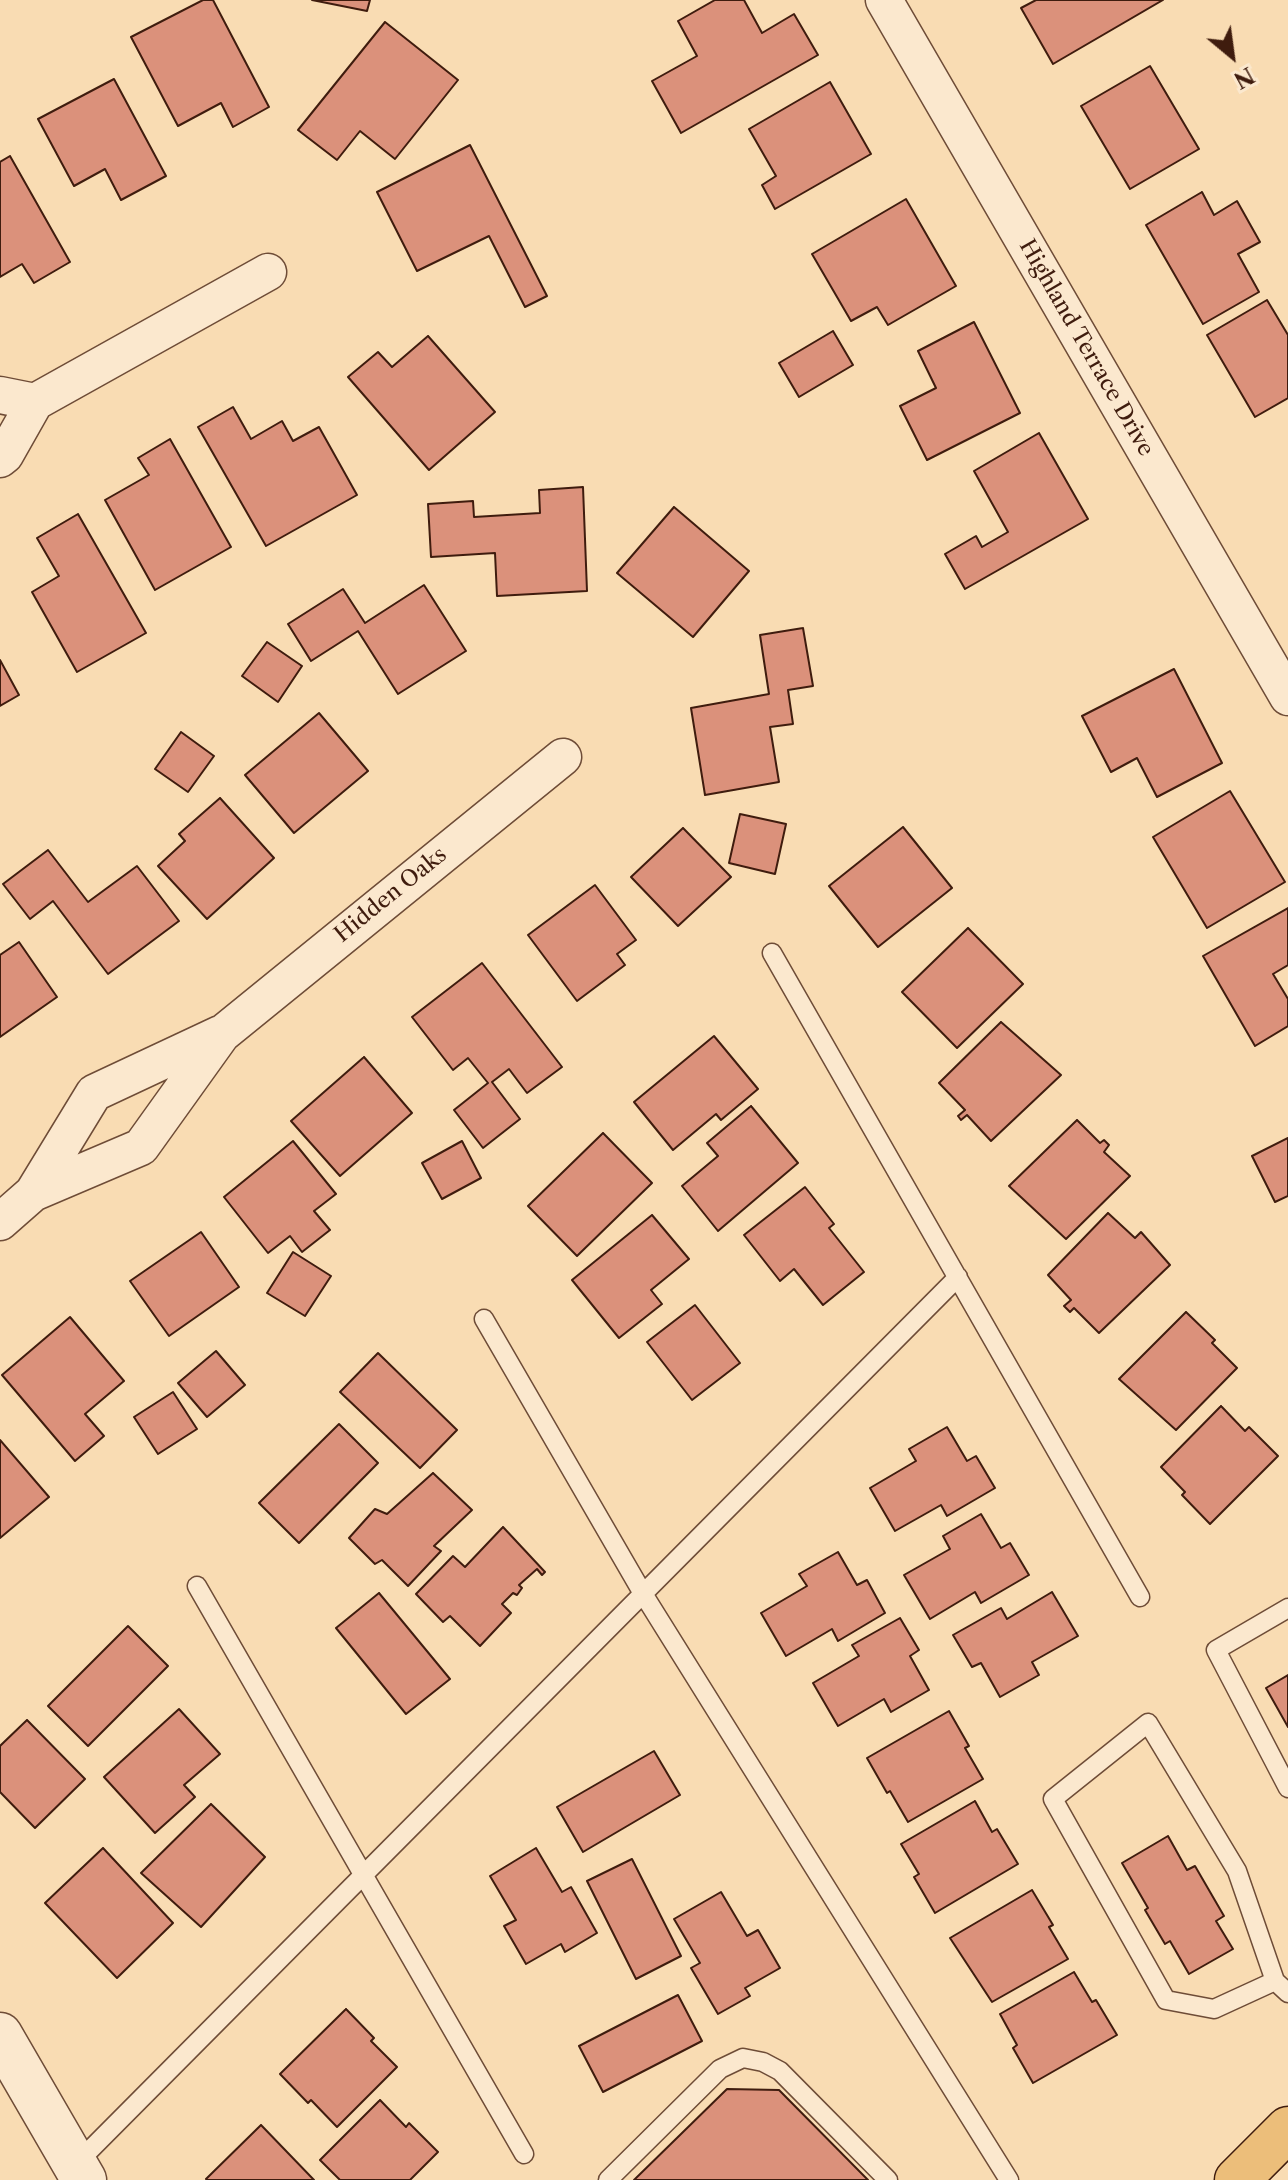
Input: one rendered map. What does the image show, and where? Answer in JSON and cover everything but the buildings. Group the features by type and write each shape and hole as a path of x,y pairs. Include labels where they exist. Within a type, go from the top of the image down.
{"main road":[{"path":"1237,2180 1288,2129"}],"street":[{"name":"Highland Terrace Drive","path":"884,0 1288,697"},
{"path":"0,459 35,402 268,272"},
{"path":"0,395 35,402"},
{"name":"Hidden Oaks","path":"33,1193 141,1147 222,1034 563,757"},
{"name":"Hidden Oaks","path":"0,1222 33,1193 94,1093 222,1034"},
{"path":"0,2035 80,2173"}],"lane":[{"path":"772,953 1140,1597"},
{"path":"80,2173 363,1874 958,1277"},
{"path":"484,1319 642,1592 1009,2180"},
{"path":"197,1586 524,2154"},
{"path":"1288,1608 1216,1650 1288,1788"},
{"path":"1148,1723 1237,1871 1282,1987 1214,2009 1166,2000 1053,1799 1148,1723"},
{"path":"608,2180 720,2069 743,2058 763,2062 780,2071 888,2180"}]}
